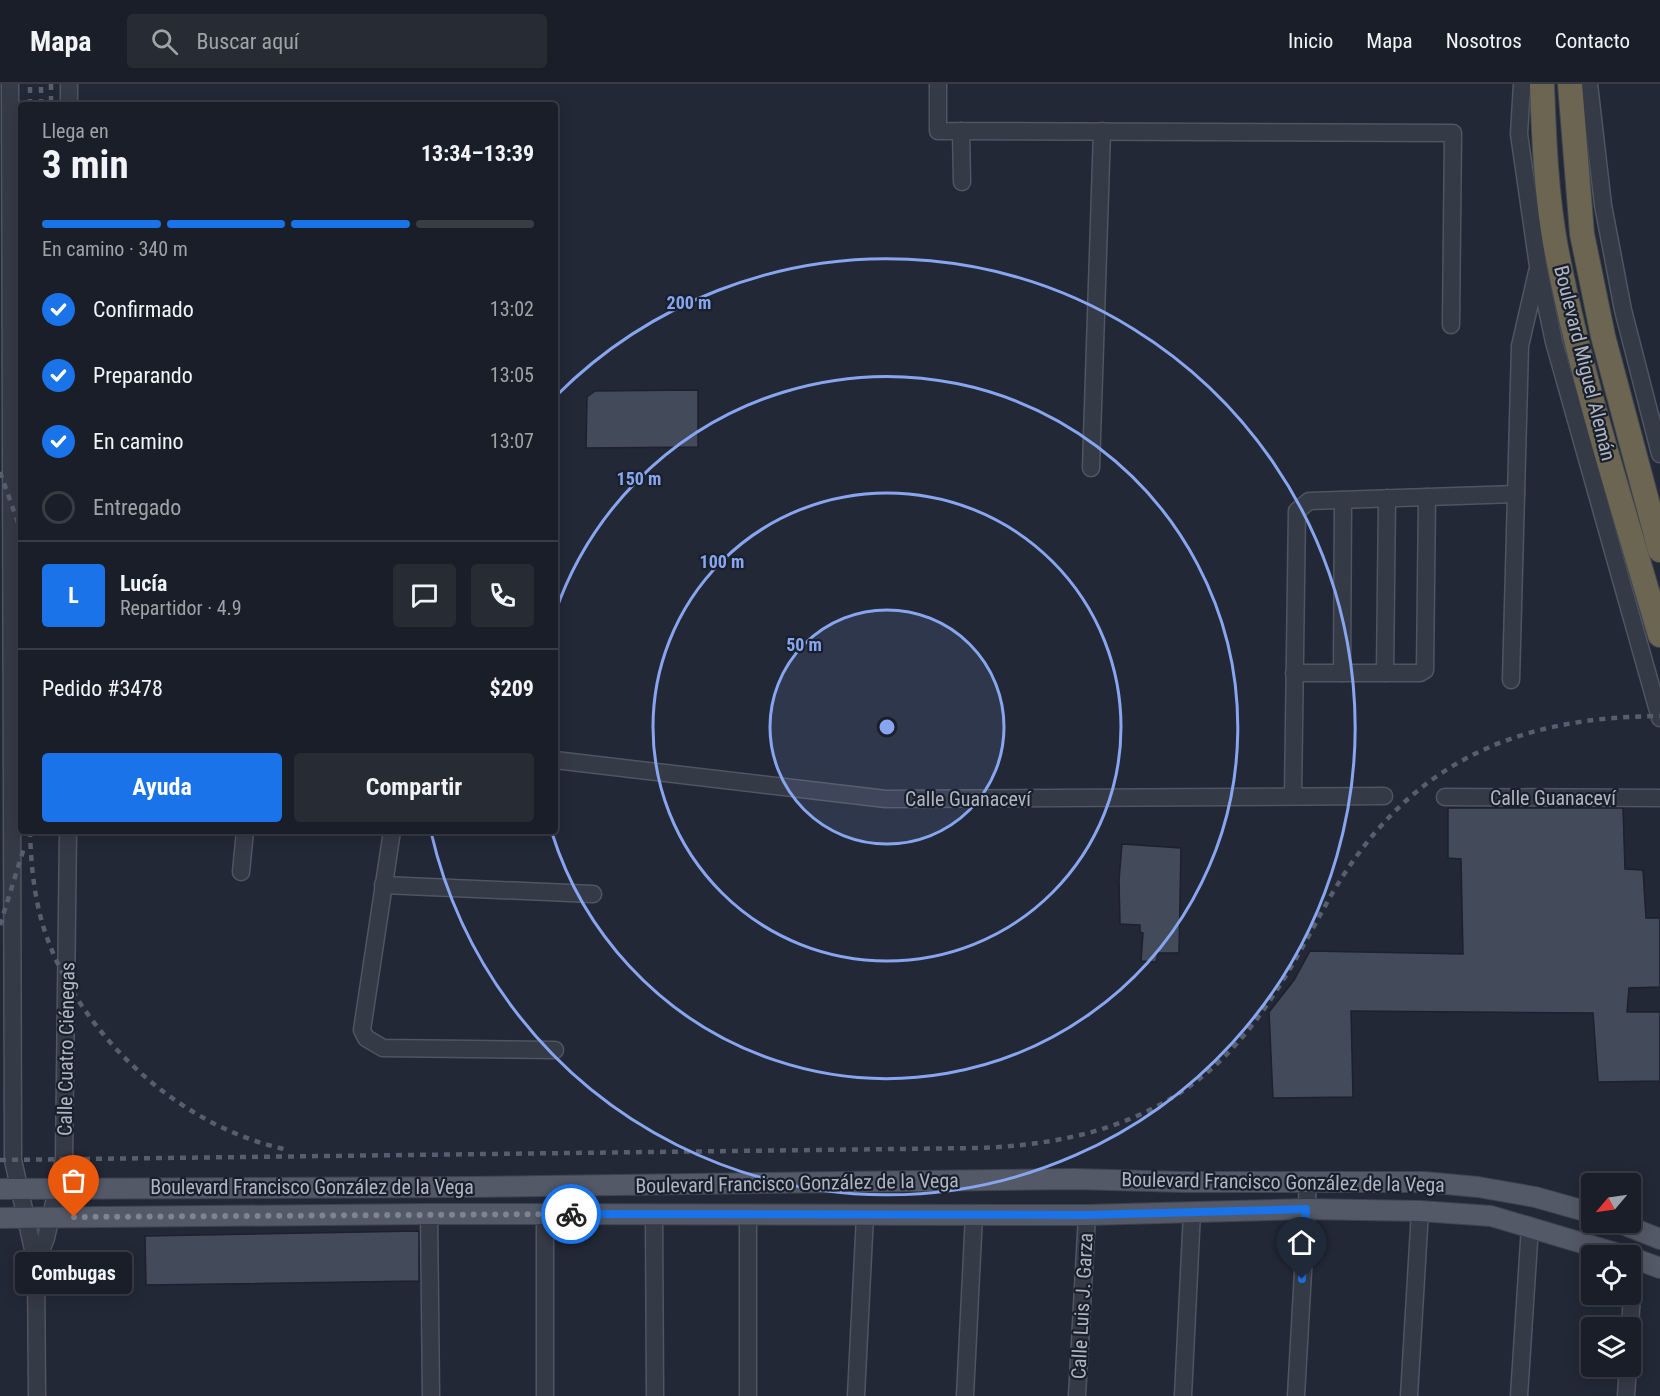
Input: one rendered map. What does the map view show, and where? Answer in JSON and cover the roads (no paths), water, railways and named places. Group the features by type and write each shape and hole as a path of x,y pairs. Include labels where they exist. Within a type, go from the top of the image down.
{"highway":[{"name":"Boulevard Miguel Alemán","path":"1542,84 1548,182 1556,246 1602,437 1660,635"},
{"name":"Boulevard Miguel Alemán","path":"1570,84 1582,234 1603,336 1660,550"}],"main road":[{"name":"Boulevard Francisco González de la Vega","path":"10,1189 467,1187 1074,1179 1308,1183 1424,1182 1478,1186 1535,1197 1581,1210"},
{"name":"Boulevard Francisco González de la Vega","path":"0,1218 429,1214 1087,1215 1306,1209 1420,1211 1491,1216 1591,1245"},
{"path":"1641,1231 1660,1239"},
{"name":"Boulevard Francisco González de la Vega","path":"1641,1261 1660,1268"}],"street":[{"name":"Calle Cuatro Ciénegas","path":"10,84 13,1160 10,1189 25,1218 36,1263 37,1396"},
{"path":"69,84 69,102"},
{"path":"938,84 938,131 1454,133 1451,325"},
{"path":"1522,84 1519,134 1538,266 1554,342 1653,669 1660,718"},
{"path":"1589,84 1603,205 1623,310 1660,454"},
{"path":"961,131 962,182"},
{"path":"1091,468 1102,132"},
{"path":"1511,680 1520,346 1538,266"},
{"path":"1293,796 1295,516 1300,507 1309,501 1516,494"},
{"path":"1294,673 1420,673 1427,664 1427,497"},
{"path":"1385,673 1387,498"},
{"path":"1342,673 1343,500"},
{"name":"Calle Guanaceví","path":"558,760 886,799 1384,796"},
{"name":"Calle Guanaceví","path":"1445,797 1660,798"},
{"name":"Calle Cuatro Ciénegas","path":"36,1263 50,1218 64,1159 68,834"},
{"path":"241,872 244,834"},
{"path":"392,834 362,1030 366,1038 383,1048 555,1050"},
{"path":"384,885 593,894"},
{"path":"1296,1396 1308,1183"},
{"path":"1409,1396 1420,1211"},
{"path":"1183,1396 1192,1212"},
{"path":"429,1214 431,1396"},
{"path":"545,1214 545,1396"},
{"path":"654,1214 655,1396"},
{"path":"748,1215 748,1396"},
{"path":"856,1396 866,1215"},
{"path":"965,1396 974,1215"},
{"name":"Calle Luis J. Garza","path":"1077,1396 1087,1215"},
{"path":"1519,1396 1530,1226"},
{"path":"1626,1396 1627,1377"}],"railway":[{"path":"30,84 30,102"},
{"path":"41,84 41,102"},
{"path":"51,84 51,102"},
{"path":"0,472 18,523"},
{"path":"0,1160 978,1148 1041,1143 1101,1129 1130,1119 1185,1090 1229,1052 1247,1032 1277,990 1329,899 1359,853 1392,814 1428,783 1467,758 1509,739 1556,726 1606,719 1660,716"},
{"path":"30,834 35,888 40,916 49,943 66,979 88,1014 114,1046 144,1076 177,1101 213,1123 250,1139 289,1150"},
{"path":"0,925 24,848"}],"place":[{"name":"Combugas","path":"74,1217"}]}
